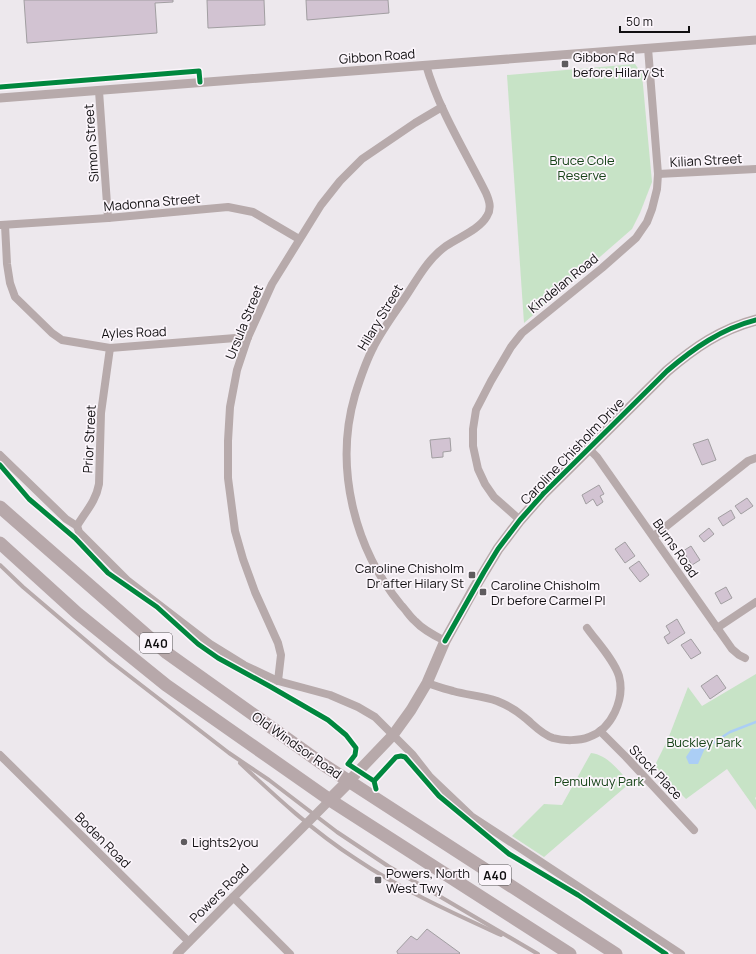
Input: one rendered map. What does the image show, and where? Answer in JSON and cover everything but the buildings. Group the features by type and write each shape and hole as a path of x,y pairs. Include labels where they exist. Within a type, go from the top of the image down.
{"highway":[{"name":"Old Windsor Road","path":"0,507 167,653 324,765 616,954"},
{"name":"Old Windsor Road","path":"0,543 77,613 166,685 330,800 570,954"},
{"name":"Caroline Chisholm Drive","path":"330,800 349,781"}],"main road":[{"name":"Caroline Chisholm Drive","path":"349,781 393,735 411,710 427,683 445,641 484,572 498,549 520,520 543,494 667,371 707,340 730,329 756,320"}],"street":[{"name":"Gibbon Road","path":"0,98 756,40"},
{"name":"Kindelan Road","path":"520,520 494,497 485,484 478,469 473,446 473,429 476,410 511,347 522,333 602,268 636,238 647,222 657,189 658,174 648,48"},
{"name":"Hilary Street","path":"426,65 429,77 442,107 486,193 490,203 490,209 482,222 445,247 426,265 374,346 355,396 349,425 347,455 348,480 352,507 369,556 392,594 415,622 445,641"},
{"name":"Simon Street","path":"99,91 108,218"},
{"name":"Ursula Street","path":"278,681 281,655 278,642 255,592 242,559 235,531 228,478 230,407 237,370 248,337 272,284 321,205 340,181 362,159 415,123 442,107"},
{"name":"Kilian Street","path":"658,174 756,169"},
{"name":"Madonna Street","path":"2,225 108,218 228,207 254,212 299,239"},
{"name":"Ayles Road","path":"2,225 10,284 14,297 52,333 62,340 110,348 248,337"},
{"name":"Prior Street","path":"77,526 94,500 99,484 101,413 110,348"},
{"name":"Burns Road","path":"588,449 597,457 654,536 732,649 745,658"},
{"path":"0,456 66,519 77,526 79,532 128,581 210,644 244,665 278,681 330,695 358,707 380,721 412,754 430,777 470,816 681,954"},
{"path":"654,536 748,461 756,458"},
{"path":"717,628 756,602"},
{"path":"427,683 445,690 497,701 515,710 545,734 553,738 577,739 589,737 600,731 615,712 620,694 620,685 614,666 588,628"},
{"name":"Stock Place","path":"600,731 694,830"},
{"name":"Boden Road","path":"0,755 188,942"},
{"name":"Powers Road","path":"177,954 330,800"},
{"path":"233,897 290,954"}],"lane":[{"path":"0,565 23,587 110,661 229,753 269,780 360,848 538,954"},
{"path":"229,753 264,786 355,859 384,877 427,900 522,945"}],"green space":[{"name":"Bruce Cole Reserve","path":"635,64 642,74 652,182 640,213 632,229 524,323 507,75"},
{"name":"Buckley Park","path":"756,674 756,810 727,769 686,799 654,767 668,739 688,687 702,706"},
{"name":"Pemulwuy Park","path":"591,753 597,754 608,760 630,783 544,857 512,836 544,804 562,805"}],"water":[{"path":"697,744 705,748 698,764 689,764 686,757 692,748"}],"waterway":[{"path":"705,748 730,732 756,722"}],"cycle path":[{"path":"0,87 199,71 200,82"},
{"path":"445,641 498,549 520,520 543,494 667,371 708,340 731,329 756,320"},
{"path":"0,465 29,499 75,538 108,573 157,607 198,644 218,658 328,720 346,735 356,748 355,755 348,764 374,781 376,789"},
{"path":"374,781 396,757 405,757 439,796 509,854 578,895 666,954"}],"place":[{"name":"Gibbon Rd before Hilary St","path":"565,64"},
{"name":"Caroline Chisholm Dr after Hilary St","path":"472,575"},
{"name":"Caroline Chisholm Dr before Carmel Pl","path":"483,592"},
{"name":"Lights2you","path":"184,842"},
{"name":"Powers, North West Twy","path":"378,880"}]}
